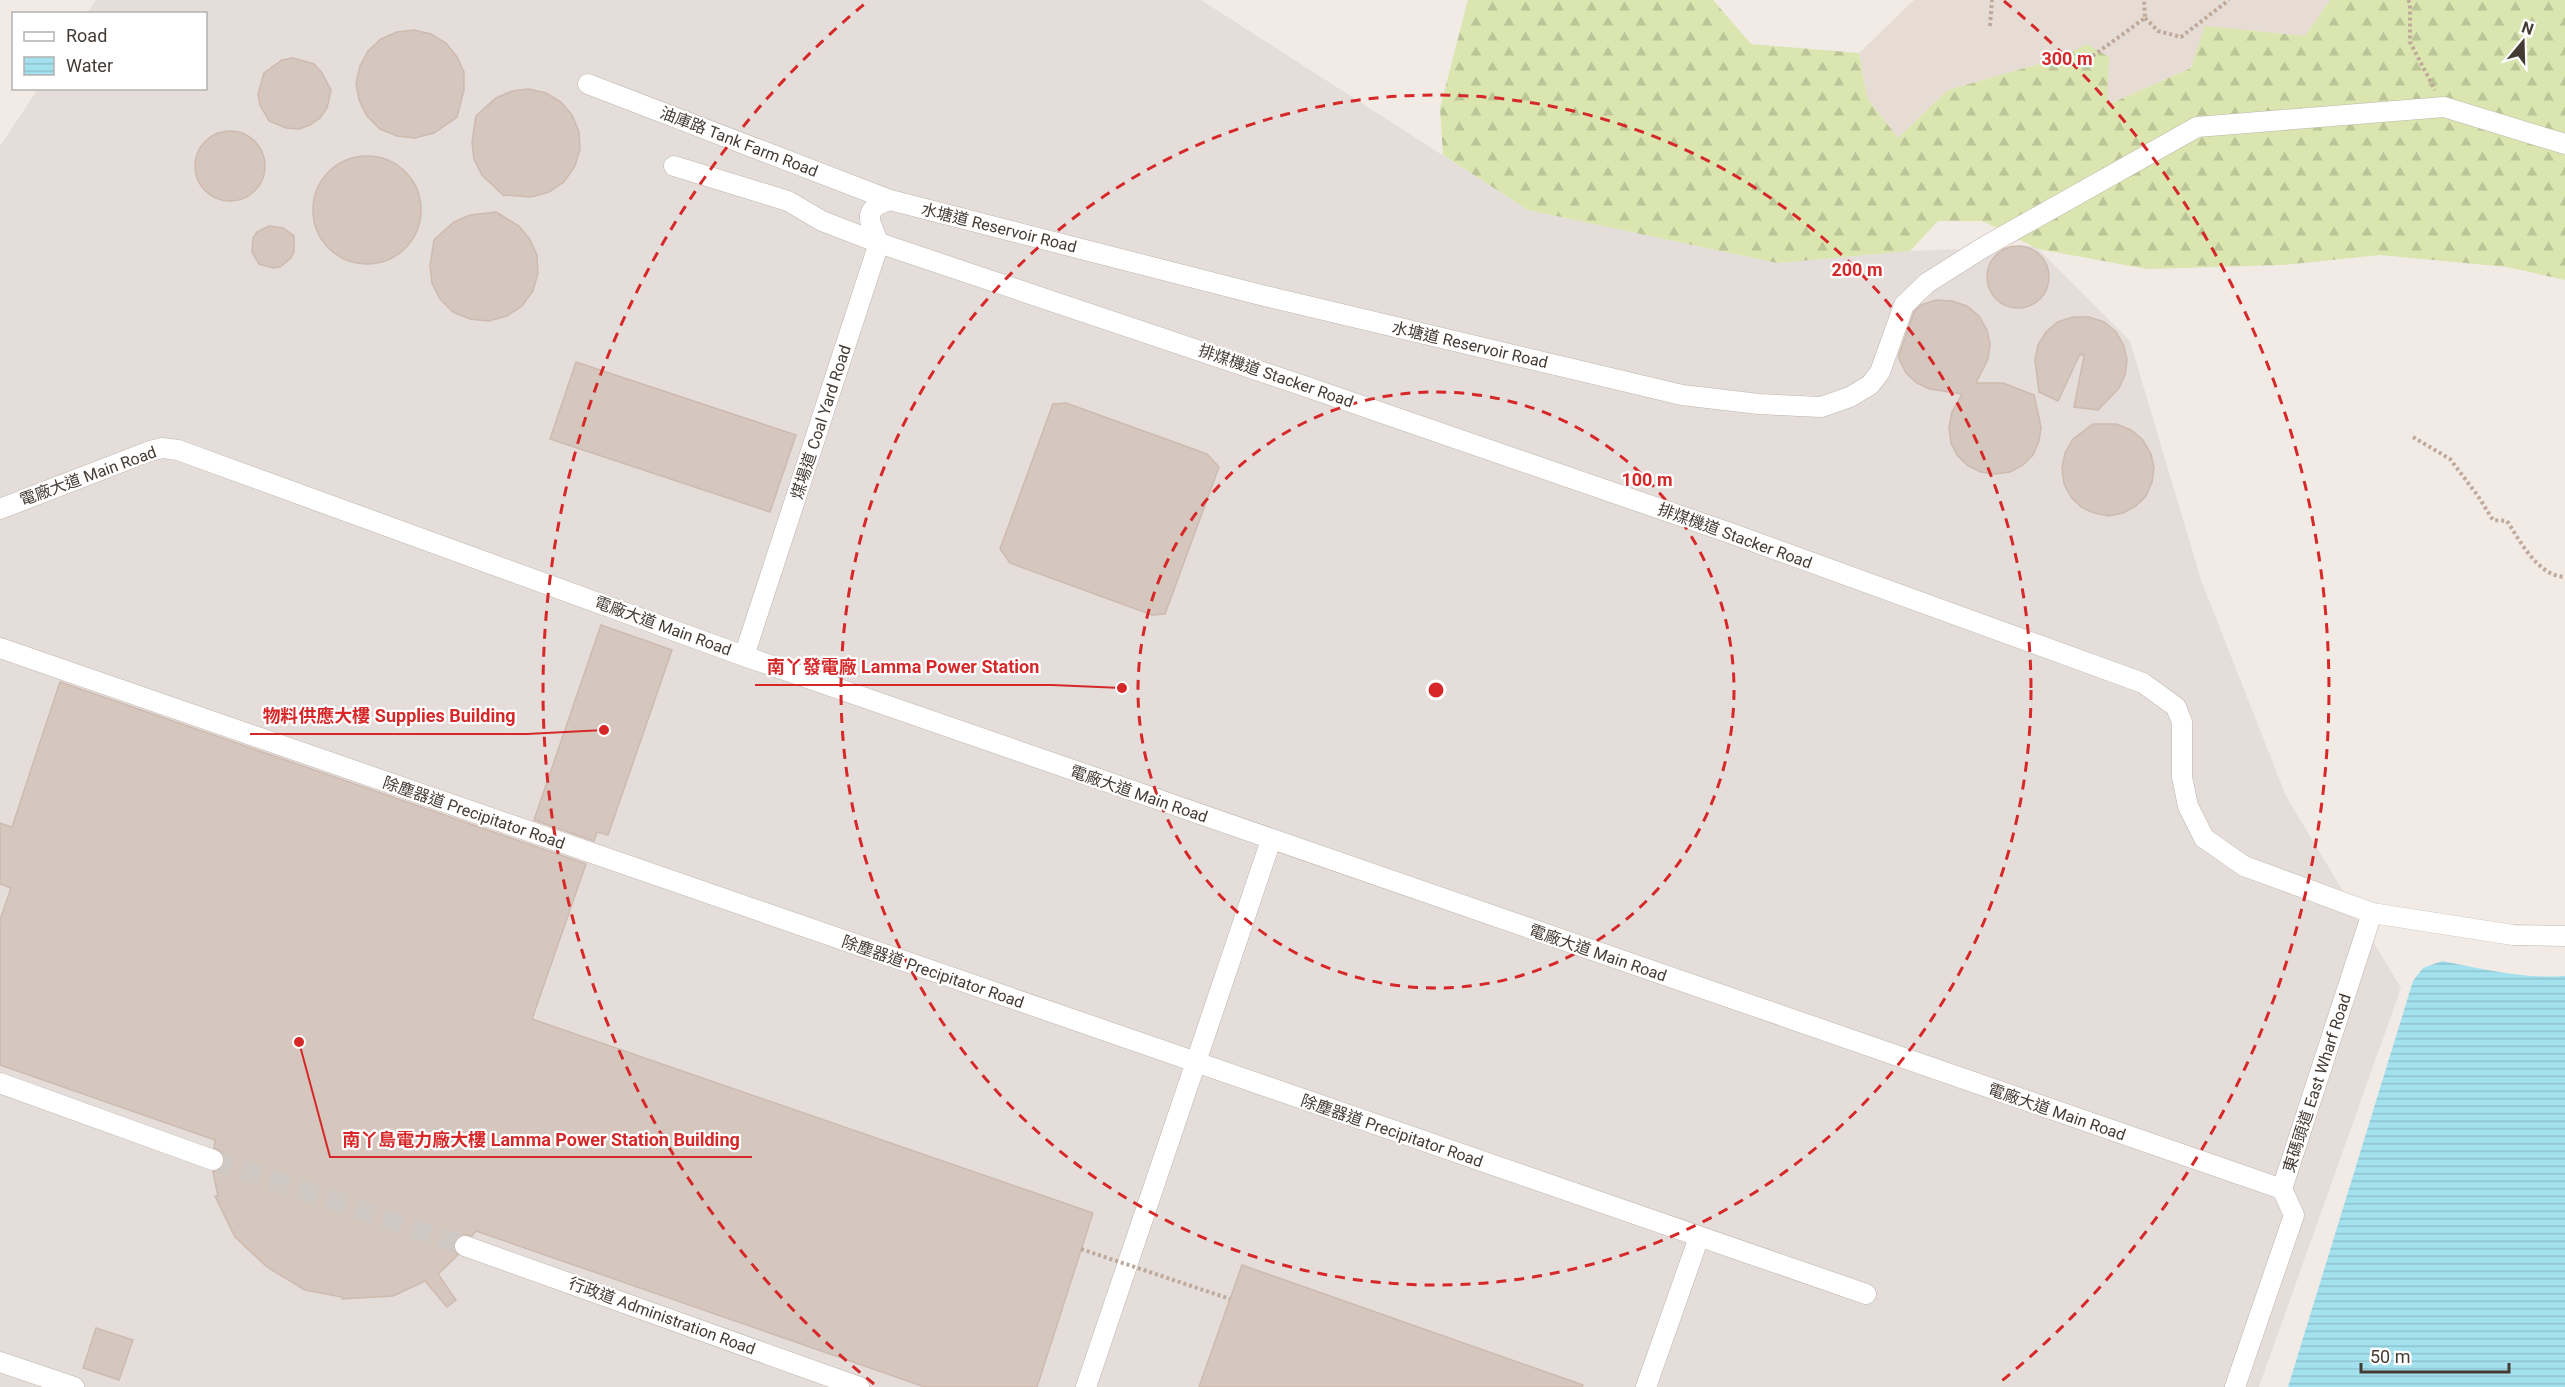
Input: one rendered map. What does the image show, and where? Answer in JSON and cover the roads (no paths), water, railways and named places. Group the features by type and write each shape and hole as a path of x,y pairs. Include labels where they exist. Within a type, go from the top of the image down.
{"street":[{"name":"油庫路 Tank Farm Road","path":"588,84 890,200"},
{"name":"水塘道 Reservoir Road","path":"890,200 1261,296 1682,394 1759,404 1821,407 1850,397 1870,385 1881,372 1904,305 1927,284 1984,247 2197,128 2444,107 2565,144"},
{"name":"排煤機道 Stacker Road","path":"674,166 788,201 822,221 879,243 1719,529 2143,683 2176,707 2182,722 2182,777 2188,806 2204,838 2244,866 2372,913 2513,935 2565,936"},
{"path":"879,243 869,220 870,213 876,204 890,200"},
{"name":"煤場道 Coal Yard Road","path":"744,656 879,243"},
{"name":"電廠大道 Main Road","path":"0,509 150,451 162,448 178,450 744,656 2282,1189"},
{"name":"除塵器道 Precipitator Road","path":"0,648 1866,1294"},
{"path":"1086,1387 1271,840"},
{"name":"東碼頭道 East Wharf Road","path":"2235,1387 2294,1215 2282,1189 2372,913"},
{"path":"0,1083 213,1160"},
{"path":"1646,1387 1700,1237"},
{"name":"行政道 Administration Road","path":"465,1246 859,1387"},
{"path":"0,1362 74,1387"}],"water":[{"path":"2442,961 2518,975 2565,976 2565,1387 2288,1387 2413,981 2423,968"}],"tunnel":[{"path":"213,1160 465,1246"}],"place":[{"name":"南丫發電廠 Lamma Power Station","path":"1122,688"},
{"name":"物料供應大樓 Supplies Building","path":"604,730"},
{"name":"南丫島電力廠大樓 Lamma Power Station Building","path":"299,1042"}]}
